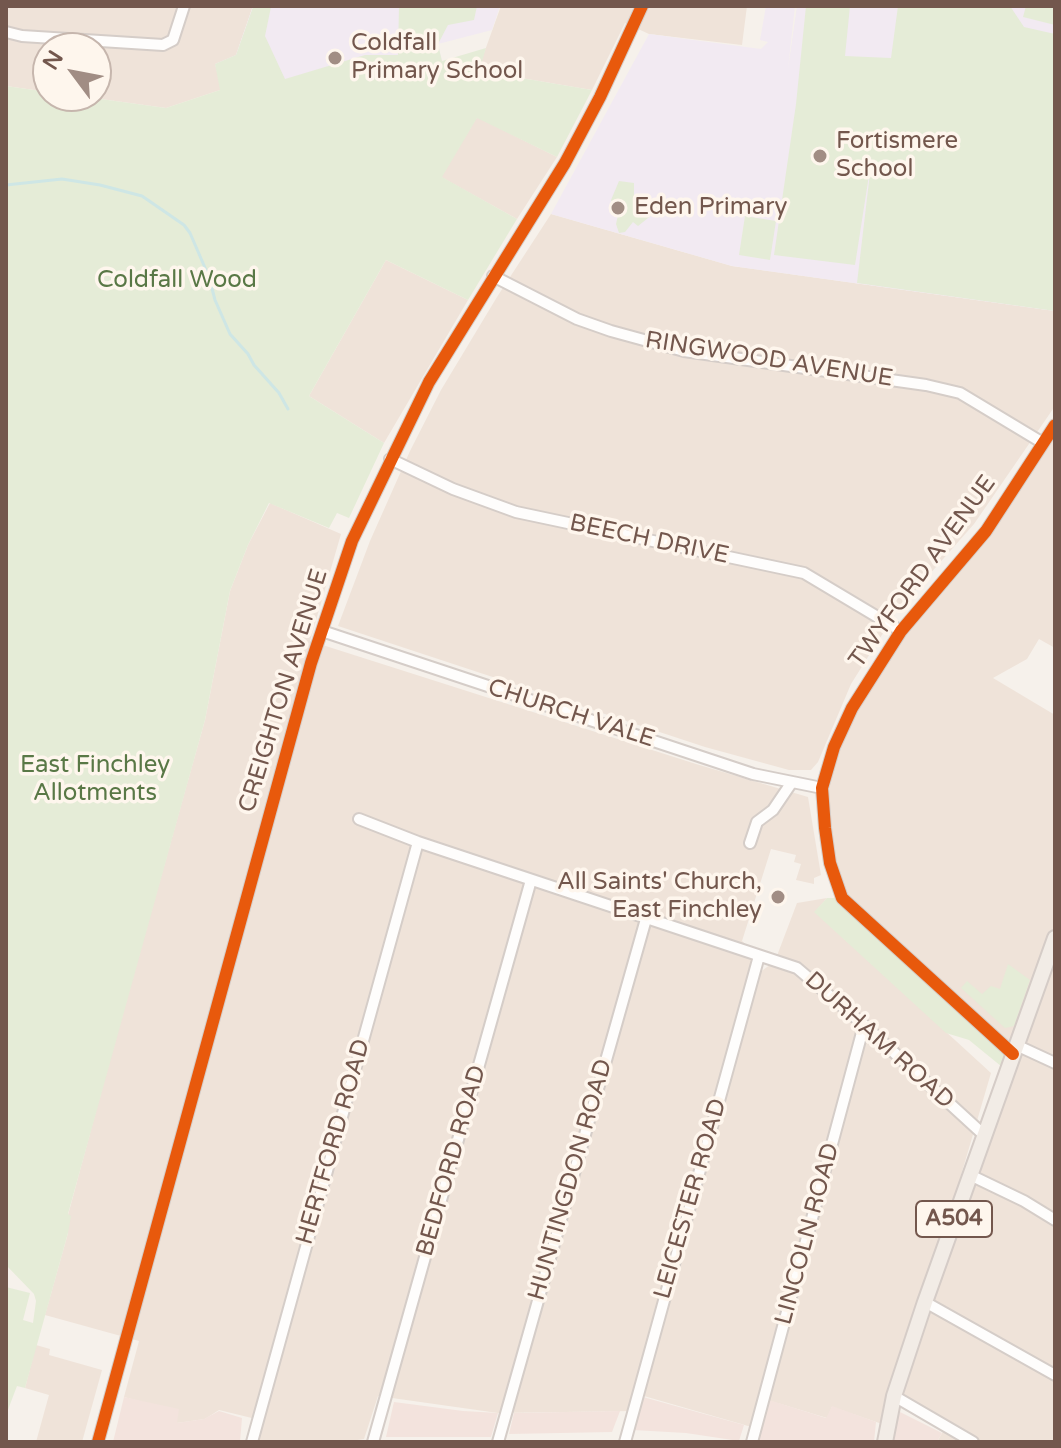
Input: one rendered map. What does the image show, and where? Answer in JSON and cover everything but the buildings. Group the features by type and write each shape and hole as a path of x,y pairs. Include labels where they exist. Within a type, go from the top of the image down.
{"main road":[{"name":"A504","path":"885,1442 894,1396 925,1302 1054,945"}],"street":[{"path":"6,32 22,36 163,45 173,40 184,6"},
{"name":"CREIGHTON AVENUE","path":"98,1442 322,631 352,541 434,375 565,163 642,6"},
{"name":"RINGWOOD AVENUE","path":"493,276 577,319 684,351 926,385 960,393 1043,443"},
{"name":"TWYFORD AVENUE","path":"1055,425 986,531 901,631 852,708 834,747 822,788 830,863 842,898 1014,1050 1055,1063"},
{"name":"BEECH DRIVE","path":"390,459 453,489 516,512 804,573 901,631"},
{"name":"CHURCH VALE","path":"322,631 753,774 822,788"},
{"path":"750,843 757,822 773,810 792,782"},
{"name":"DURHAM ROAD","path":"359,819 418,842 797,968 984,1135"},
{"name":"HERTFORD ROAD","path":"252,1442 418,842"},
{"name":"BEDFORD ROAD","path":"373,1442 531,880"},
{"name":"HUNTINGDON ROAD","path":"498,1442 646,919"},
{"name":"LEICESTER ROAD","path":"625,1442 759,956"},
{"name":"LINCOLN ROAD","path":"752,1442 864,1025"},
{"path":"970,1175 1055,1220"},
{"path":"925,1302 1055,1375"},
{"path":"894,1396 973,1442"}],"shaded area":[{"path":"6,6 253,6 220,90 166,108 112,101 112,32 32,32 32,90 6,86"},
{"name":"Coldfall Primary School","path":"253,6 500,6 492,30 438,44 442,61 228,114 215,64 236,55"},
{"path":"501,6 747,6 742,45 649,34 625,23 592,90 521,78 479,67"},
{"name":"Fortismere School","path":"766,6 795,6 788,69 797,6 1055,6 1055,311 732,266 551,214 649,34 761,49 768,42 760,40"},
{"path":"477,117 557,157 517,219 441,177"},
{"path":"551,214 732,266 1055,311 1055,406 974,524 898,610 851,684 818,762 811,770 789,770 705,747 338,626 370,541 441,390"},
{"path":"386,260 468,300 384,443 309,396"},
{"path":"1055,425 1055,648 1039,639 1027,659 993,678 1055,715 1055,1442 937,1442 946,1426 896,1398 888,1426 832,1407 827,1418 764,1399 755,1428 637,1394 632,1411 498,1413 378,1396 364,1439 345,1442 252,1442 256,1419 219,1410 205,1419 177,1423 150,1404 124,1397 139,1341 45,1315 68,1233 68,1215 205,720 230,591 248,545 270,503 341,534 310,641 808,797 821,875 814,878 814,884 796,880 801,864 794,862 796,855 771,849 742,941 759,956 759,973 775,961 797,903 827,898 815,912 991,1073 925,1298 1013,1054 838,890 822,788 834,747 901,631 986,531"},
{"path":"36,1345 50,1349 49,1355 102,1370 82,1442 36,1442 49,1395 25,1388"},
{"path":"124,1397 179,1409 177,1423 204,1419 219,1411 242,1418 240,1442 113,1442"},
{"path":"643,1397 744,1425 739,1441 686,1433 633,1430"},
{"path":"769,1400 826,1418 832,1406 876,1422 874,1442 756,1442"},
{"path":"394,1402 498,1413 491,1437 386,1437"},
{"path":"620,1411 612,1432 509,1434 514,1413"},
{"path":"900,1412 942,1433 937,1442 893,1442 895,1422"}],"green space":[{"name":"Coldfall Wood","path":"399,6 477,6 474,20 448,25 438,44 442,61 486,48 480,68 592,90 557,157 477,118 442,177 517,219 468,300 386,260 309,396 384,443 349,518 337,513 329,528 269,503 230,591 205,720 68,1214 71,1216 68,1233 25,1388 17,1386 6,1415 6,1287 30,1293 23,1320 33,1323 36,1301 34,1294 6,1265 6,86 32,90 32,112 112,112 112,101 166,108 220,90 215,64 236,55 253,7 271,7 265,36 285,79 365,55 398,55"},
{"name":"Fortismere School","path":"806,6 850,6 845,56 891,58 898,6 1010,6 1024,27 1055,34 1055,311 857,283 872,156 855,265 774,255 796,104"},
{"path":"1026,6 1055,6 1055,25 1023,17"},
{"path":"619,181 634,183 634,195 639,203 657,207 638,226 633,222 625,232 619,233 616,224 619,211 611,200"},
{"path":"745,216 776,221 770,260 739,255"},
{"path":"827,898 842,898 1013,1054 1007,1071 969,1040 946,1033 814,912"},
{"path":"1008,964 1030,980 1014,1026 1005,1028 961,988 967,981 982,994 991,986 1000,989"}],"waterway":[{"path":"6,185 62,179 100,185 142,196 184,225 209,277 230,334 279,393 288,409"}],"cycle path":[{"path":"98,1442 311,663 352,541 429,382 565,163 642,6"},
{"path":"1013,1054 842,898 830,863 822,788 834,747 852,708 901,631 986,531 1055,425"}],"place":[{"name":"Coldfall Primary School","path":"335,58"},
{"name":"Fortismere School","path":"820,156"},
{"name":"Eden Primary","path":"618,208"},
{"name":"All Saints' Church, East Finchley","path":"778,897"}],"park label":[{"name":"East Finchley Allotments","path":"95,780"}]}
